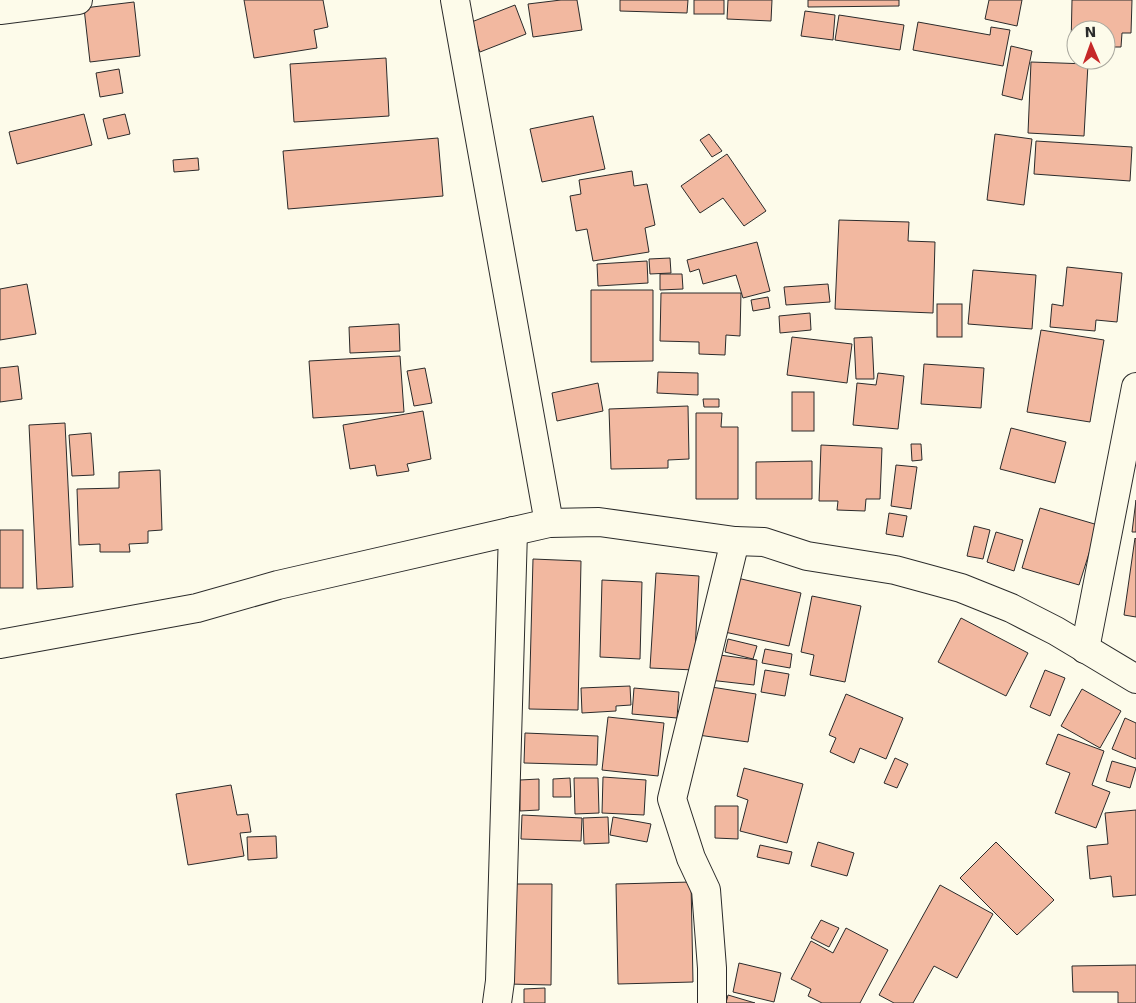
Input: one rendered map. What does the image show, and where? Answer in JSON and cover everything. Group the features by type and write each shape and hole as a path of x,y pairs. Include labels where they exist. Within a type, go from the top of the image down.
{"street":[{"path":"0,10 78,0"},
{"path":"455,0 549,523"},
{"path":"1085,649 1136,387"},
{"path":"0,644 197,608 278,585 549,523 599,522 734,541 764,542 807,556 894,570 961,588 1011,608 1056,631 1136,679"},
{"path":"497,1003 500,982 513,531"},
{"path":"712,1003 712,968 706,890 691,858 672,799 734,541"}],"building":[{"path":"244,0 323,0 328,27 314,30 317,48 254,58"},
{"path":"577,0 582,30 533,37 528,4"},
{"path":"620,0 688,0 687,13 620,11"},
{"path":"694,0 724,0 724,14 694,14"},
{"path":"728,0 772,0 771,21 727,19"},
{"path":"808,0 899,0 899,6 808,7"},
{"path":"989,0 1022,0 1017,26 985,19"},
{"path":"1072,0 1132,0 1131,33 1122,33 1121,47 1116,47 1116,20 1072,20"},
{"path":"134,2 140,56 90,62 84,8"},
{"path":"515,5 526,34 480,52 469,23"},
{"path":"805,11 835,15 833,40 801,36"},
{"path":"839,15 904,25 900,50 835,40"},
{"path":"918,22 990,35 991,27 1010,30 1003,66 913,50"},
{"path":"1011,46 1032,51 1022,100 1002,95"},
{"path":"386,58 389,116 294,122 290,64"},
{"path":"1031,62 1066,63 1066,70 1088,70 1084,136 1028,133"},
{"path":"119,69 123,93 100,97 96,73"},
{"path":"84,114 92,145 17,164 9,132"},
{"path":"125,114 130,134 108,139 103,119"},
{"path":"593,116 605,169 542,182 530,129"},
{"path":"709,134 722,151 712,157 700,140"},
{"path":"995,134 1032,139 1024,205 987,200"},
{"path":"438,138 443,196 288,209 283,151"},
{"path":"1036,141 1132,147 1130,181 1034,174"},
{"path":"727,154 766,211 744,226 723,198 700,213 681,186"},
{"path":"198,158 199,170 174,172 173,160"},
{"path":"632,171 634,186 647,184 655,225 645,228 649,252 593,261 587,229 576,231 570,196 581,194 579,180"},
{"path":"839,220 909,222 908,241 935,242 933,313 835,309"},
{"path":"757,242 770,291 743,298 736,275 703,284 699,269 690,272 687,260"},
{"path":"670,258 671,273 650,274 649,259"},
{"path":"647,261 648,283 598,286 597,264"},
{"path":"1067,267 1122,273 1117,322 1096,320 1095,331 1050,327 1052,304 1063,306"},
{"path":"973,270 1036,275 1032,329 968,324"},
{"path":"660,274 682,274 683,289 660,290"},
{"path":"27,284 36,334 0,340 0,289"},
{"path":"828,284 830,302 786,305 784,287"},
{"path":"591,290 653,290 653,361 591,362"},
{"path":"661,293 741,293 740,336 726,335 725,355 699,354 699,342 660,341"},
{"path":"768,297 770,308 753,311 751,300"},
{"path":"937,304 962,304 962,337 937,337"},
{"path":"810,313 811,330 780,333 779,316"},
{"path":"399,324 400,351 350,353 349,327"},
{"path":"1041,330 1104,340 1090,422 1027,412"},
{"path":"792,337 852,344 847,383 787,375"},
{"path":"872,337 874,379 856,379 854,338"},
{"path":"400,356 404,412 313,418 309,361"},
{"path":"924,364 984,368 981,408 921,404"},
{"path":"18,366 22,399 0,402 0,368"},
{"path":"425,368 432,403 414,406 407,371"},
{"path":"658,372 698,373 698,395 657,393"},
{"path":"878,373 904,376 898,429 853,425 857,383 876,385"},
{"path":"598,383 603,411 557,421 552,393"},
{"path":"792,392 814,392 814,431 792,431"},
{"path":"703,399 719,399 719,407 704,407"},
{"path":"688,406 689,459 668,460 668,468 611,469 609,409"},
{"path":"423,411 431,459 407,464 409,471 377,476 375,465 350,469 343,425"},
{"path":"696,413 722,413 721,427 738,427 738,499 696,499"},
{"path":"65,423 73,587 37,589 29,425"},
{"path":"1011,428 1066,442 1055,483 1000,469"},
{"path":"91,433 94,475 72,476 69,435"},
{"path":"911,444 921,444 922,460 912,461"},
{"path":"821,445 882,448 880,499 866,499 865,511 837,510 838,501 819,501"},
{"path":"812,461 812,499 756,499 756,462"},
{"path":"896,465 917,467 911,509 891,506"},
{"path":"160,470 162,530 148,531 148,543 129,544 130,552 100,552 100,544 79,545 77,489 119,488 119,472"},
{"path":"1136,500 1136,532 1132,532"},
{"path":"1040,508 1098,525 1079,585 1022,568"},
{"path":"889,513 907,516 903,537 886,534"},
{"path":"974,526 990,530 983,559 967,556"},
{"path":"0,530 23,530 23,588 0,588"},
{"path":"996,532 1023,540 1014,571 987,562"},
{"path":"1136,539 1136,617 1124,615"},
{"path":"533,559 581,561 578,710 529,709"},
{"path":"656,573 699,576 694,670 650,668"},
{"path":"733,577 801,593 789,646 720,631"},
{"path":"602,580 642,582 640,659 600,657"},
{"path":"812,596 861,606 845,682 810,675 814,655 801,652"},
{"path":"961,618 1028,653 1006,696 938,662"},
{"path":"728,639 757,646 753,659 725,652"},
{"path":"765,649 792,654 790,668 762,663"},
{"path":"712,654 757,660 754,685 709,680"},
{"path":"765,670 789,674 785,696 761,692"},
{"path":"1045,670 1065,678 1050,716 1030,707"},
{"path":"630,686 631,705 616,706 616,711 582,713 581,688"},
{"path":"705,686 756,694 748,742 698,735"},
{"path":"634,688 679,692 677,718 632,714"},
{"path":"1082,689 1121,711 1100,748 1061,726"},
{"path":"846,694 903,718 886,759 860,748 854,763 830,752 836,738 829,735"},
{"path":"608,717 664,723 658,776 602,770"},
{"path":"1125,718 1136,723 1136,759 1112,749"},
{"path":"525,733 598,736 597,765 524,763"},
{"path":"1058,734 1104,751 1092,785 1110,792 1096,828 1055,813 1070,773 1046,764"},
{"path":"895,758 908,764 897,788 884,783"},
{"path":"1112,761 1136,768 1130,788 1106,781"},
{"path":"744,768 803,784 787,843 740,831 748,800 737,796"},
{"path":"603,777 646,780 644,815 602,813"},
{"path":"570,778 571,797 553,797 553,779"},
{"path":"574,778 598,778 599,813 575,814"},
{"path":"539,779 539,810 520,811 520,780"},
{"path":"231,785 237,815 248,814 251,832 240,833 244,856 188,865 176,794"},
{"path":"715,806 738,806 738,839 715,838"},
{"path":"1136,810 1136,895 1113,897 1111,876 1090,879 1087,846 1108,844 1105,813"},
{"path":"522,815 582,818 581,841 521,839"},
{"path":"608,817 609,843 584,844 583,818"},
{"path":"613,817 651,824 647,842 610,835"},
{"path":"276,836 277,858 248,860 247,837"},
{"path":"818,842 854,853 847,876 811,866"},
{"path":"996,842 1054,900 1017,935 960,878"},
{"path":"760,845 792,852 789,864 757,857"},
{"path":"691,882 693,982 618,984 616,884"},
{"path":"510,884 552,884 551,985 508,984"},
{"path":"940,885 993,914 957,978 934,966 913,1003 894,1003 879,995"},
{"path":"821,920 839,928 829,947 811,938"},
{"path":"846,928 888,950 860,1003 822,1003 808,996 811,989 791,979 811,941 833,953"},
{"path":"739,963 781,973 774,1002 733,992"},
{"path":"1136,965 1136,1003 1118,1003 1118,992 1073,992 1072,966"},
{"path":"545,988 545,1003 524,1003 524,989"},
{"path":"728,995 755,1003 726,1003"}]}
